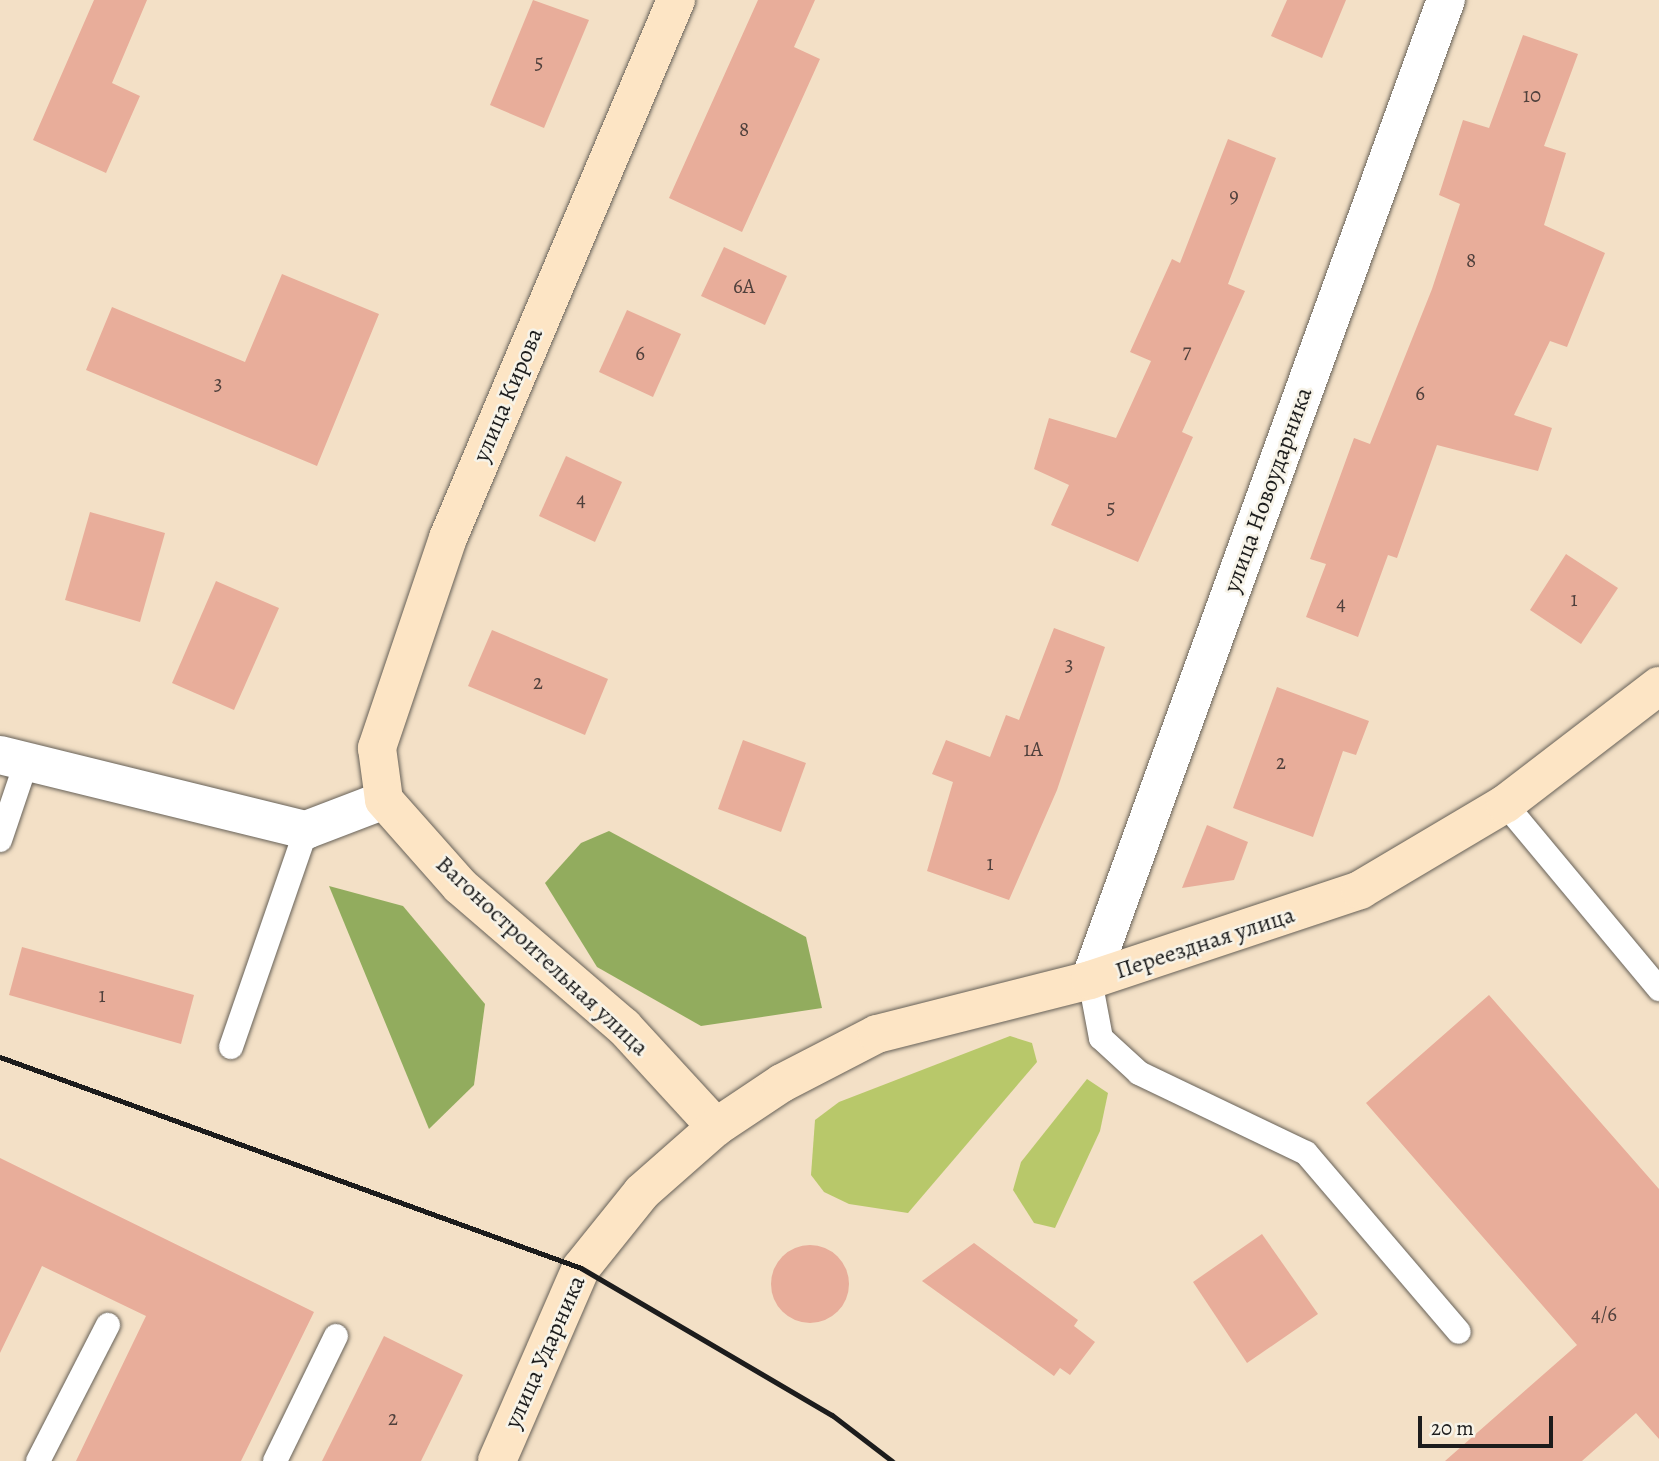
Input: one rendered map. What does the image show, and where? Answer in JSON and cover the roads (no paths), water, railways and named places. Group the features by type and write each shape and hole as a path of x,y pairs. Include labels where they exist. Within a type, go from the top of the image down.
{"street":[{"name":"улица Кирова","path":"384,800 376,748 448,538 676,0"},
{"name":"улица Новоударника","path":"1090,980 1446,0"},
{"name":"Переездная улица","path":"716,1127 782,1083 877,1034 1090,980 1360,890 1505,804 1659,687"},
{"path":"13,759 306,830 384,800"},
{"name":"Вагоностроительная улица","path":"384,800 460,886 624,1027 716,1127"},
{"name":"улица Ударника","path":"497,1461 580,1268 642,1192 716,1127"}],"lane":[{"path":"0,840 13,759"},
{"path":"1505,804 1659,989"},
{"path":"231,1047 306,830"},
{"path":"1090,980 1101,1038 1139,1073 1306,1153 1459,1332"},
{"path":"38,1461 108,1325"},
{"path":"275,1461 336,1336"}],"railway":[{"path":"0,1057 581,1268 832,1415 892,1461"}]}
